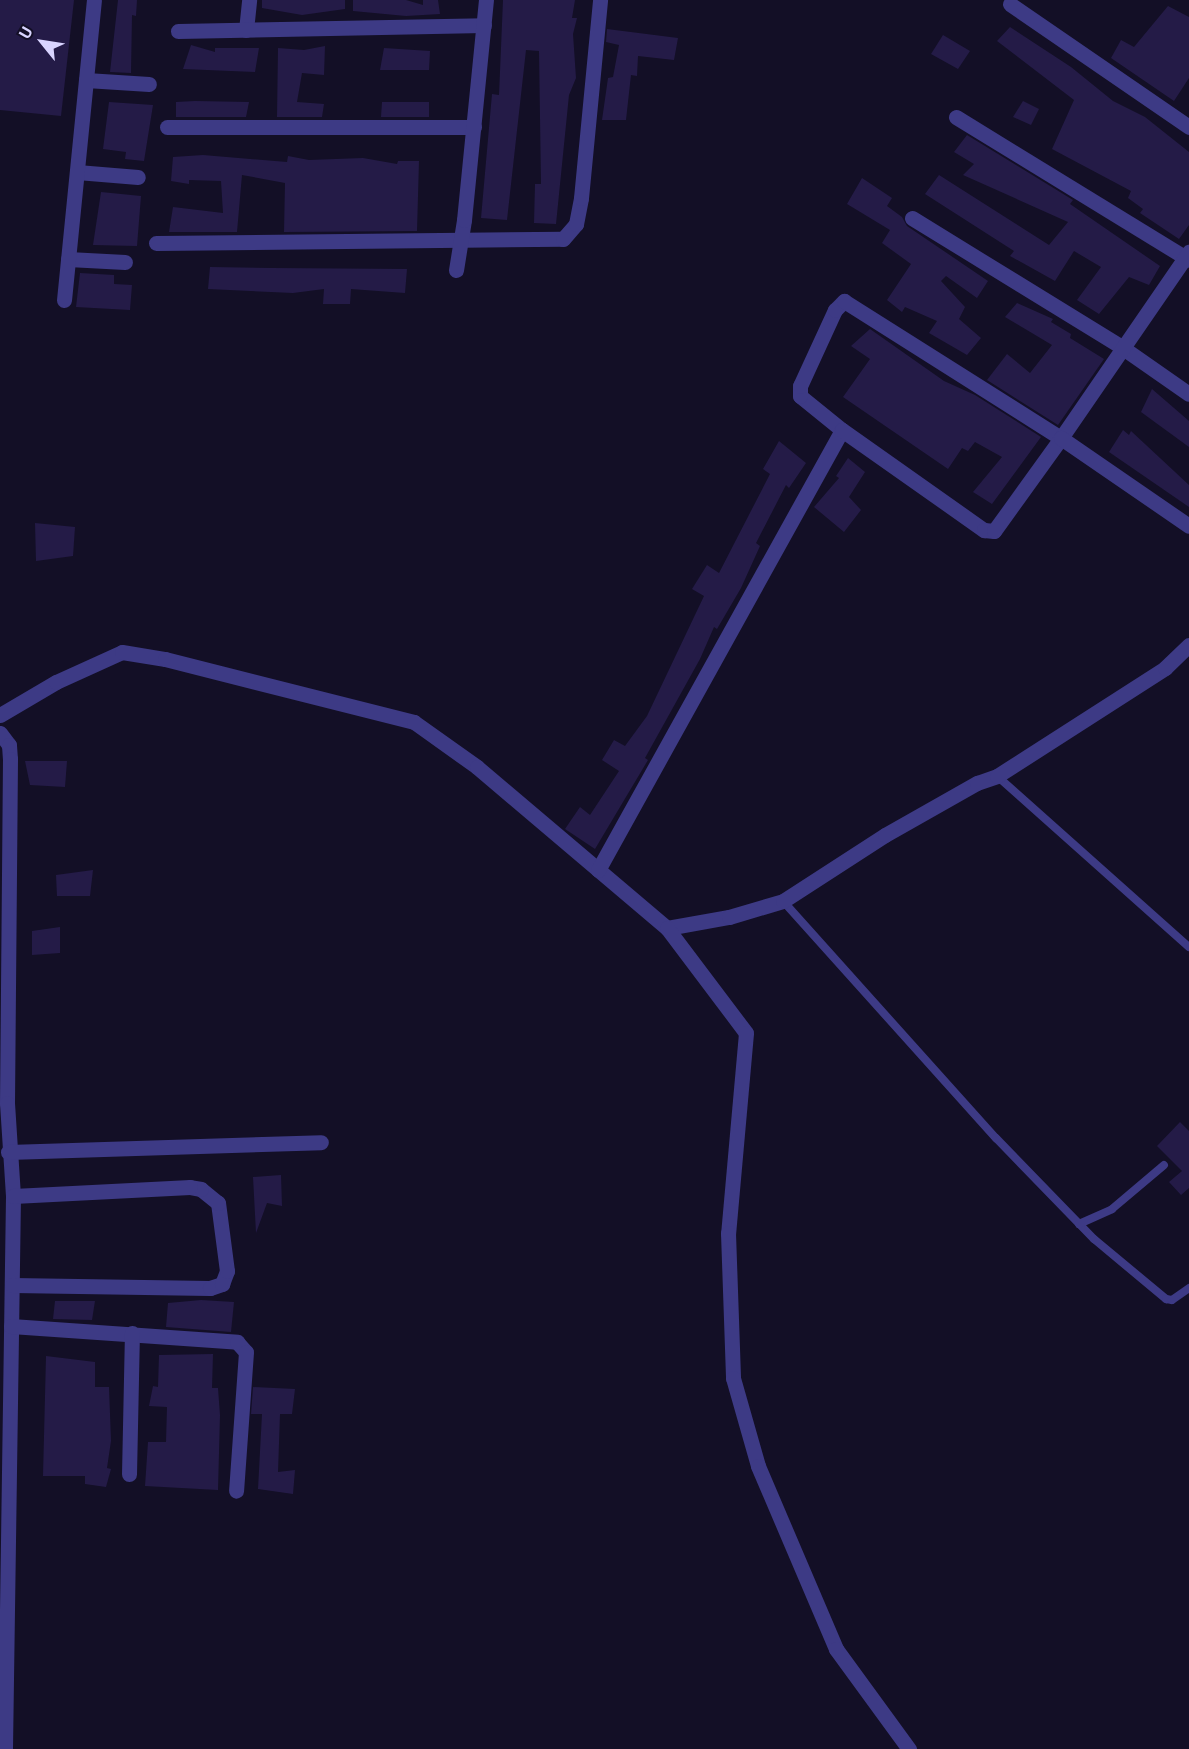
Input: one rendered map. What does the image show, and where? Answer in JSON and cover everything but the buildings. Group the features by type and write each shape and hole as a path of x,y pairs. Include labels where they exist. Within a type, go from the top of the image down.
{"street":[{"path":"64,300 94,0"},
{"path":"246,30 249,0"},
{"path":"456,270 474,128 486,0"},
{"path":"156,243 563,239 570,235 581,198 600,0"},
{"path":"1010,4 1189,127"},
{"path":"178,31 484,25"},
{"path":"86,80 148,84"},
{"path":"956,117 1188,256 1061,438 994,531 984,530 842,430 800,396 800,386 836,310 844,301 1061,438 1189,526"},
{"path":"167,127 474,128"},
{"path":"77,172 138,177"},
{"path":"912,218 1123,348 1189,394"},
{"path":"68,259 125,262"},
{"path":"598,870 842,430"},
{"path":"667,928 729,917 783,901 885,835 977,783 997,776 1165,668 1189,645"},
{"path":"0,715 56,682 122,652 165,658 414,722 477,767 667,928 746,1033 728,1233 732,1378 758,1466 836,1649 909,1749"},
{"path":"0,733 9,745 10,759 4,994 8,1152 13,1196 12,1285 7,1330 5,1749"},
{"path":"8,1152 321,1142"},
{"path":"12,1285 210,1288 222,1284 227,1271 218,1203 201,1189 13,1196"},
{"path":"7,1330 132,1333 230,1339 246,1352 236,1491"},
{"path":"129,1474 132,1333"}],"lane":[{"path":"997,776 1189,947"},
{"path":"783,901 996,1138 1079,1224 1166,1299 1172,1300 1189,1288"},
{"path":"1079,1224 1112,1209 1164,1165"}]}
